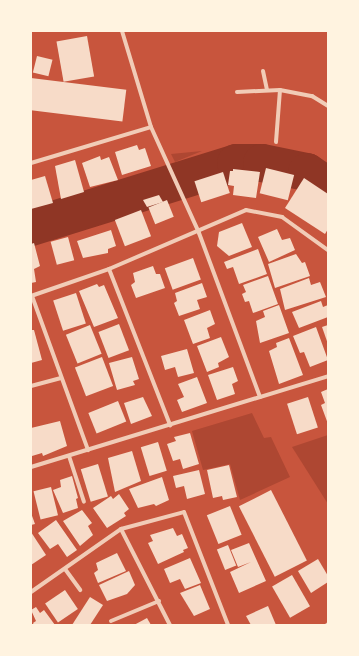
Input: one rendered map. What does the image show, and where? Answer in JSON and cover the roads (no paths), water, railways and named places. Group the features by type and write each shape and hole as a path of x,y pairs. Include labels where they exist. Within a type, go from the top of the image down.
{"street":[{"path":"122,31 151,127 182,191 199,233 260,397"},
{"path":"264,71 267,90"},
{"path":"276,142 280,90"},
{"path":"237,92 280,90 312,96 328,106"},
{"path":"31,163 151,127"},
{"path":"88,450 31,296 109,269 199,233 246,210 282,217 328,250"},
{"path":"109,269 170,425"},
{"path":"31,467 328,376"},
{"path":"31,386 61,378"},
{"path":"69,456 84,502"},
{"path":"31,592 121,529 184,512 228,625"},
{"path":"121,529 170,625"},
{"path":"65,569 80,590"},
{"path":"112,621 159,601"}],"waterway":[{"path":"31,221 225,153 268,149 300,156 328,168"},
{"path":"31,227 236,163 262,163 307,172 328,186"}]}
